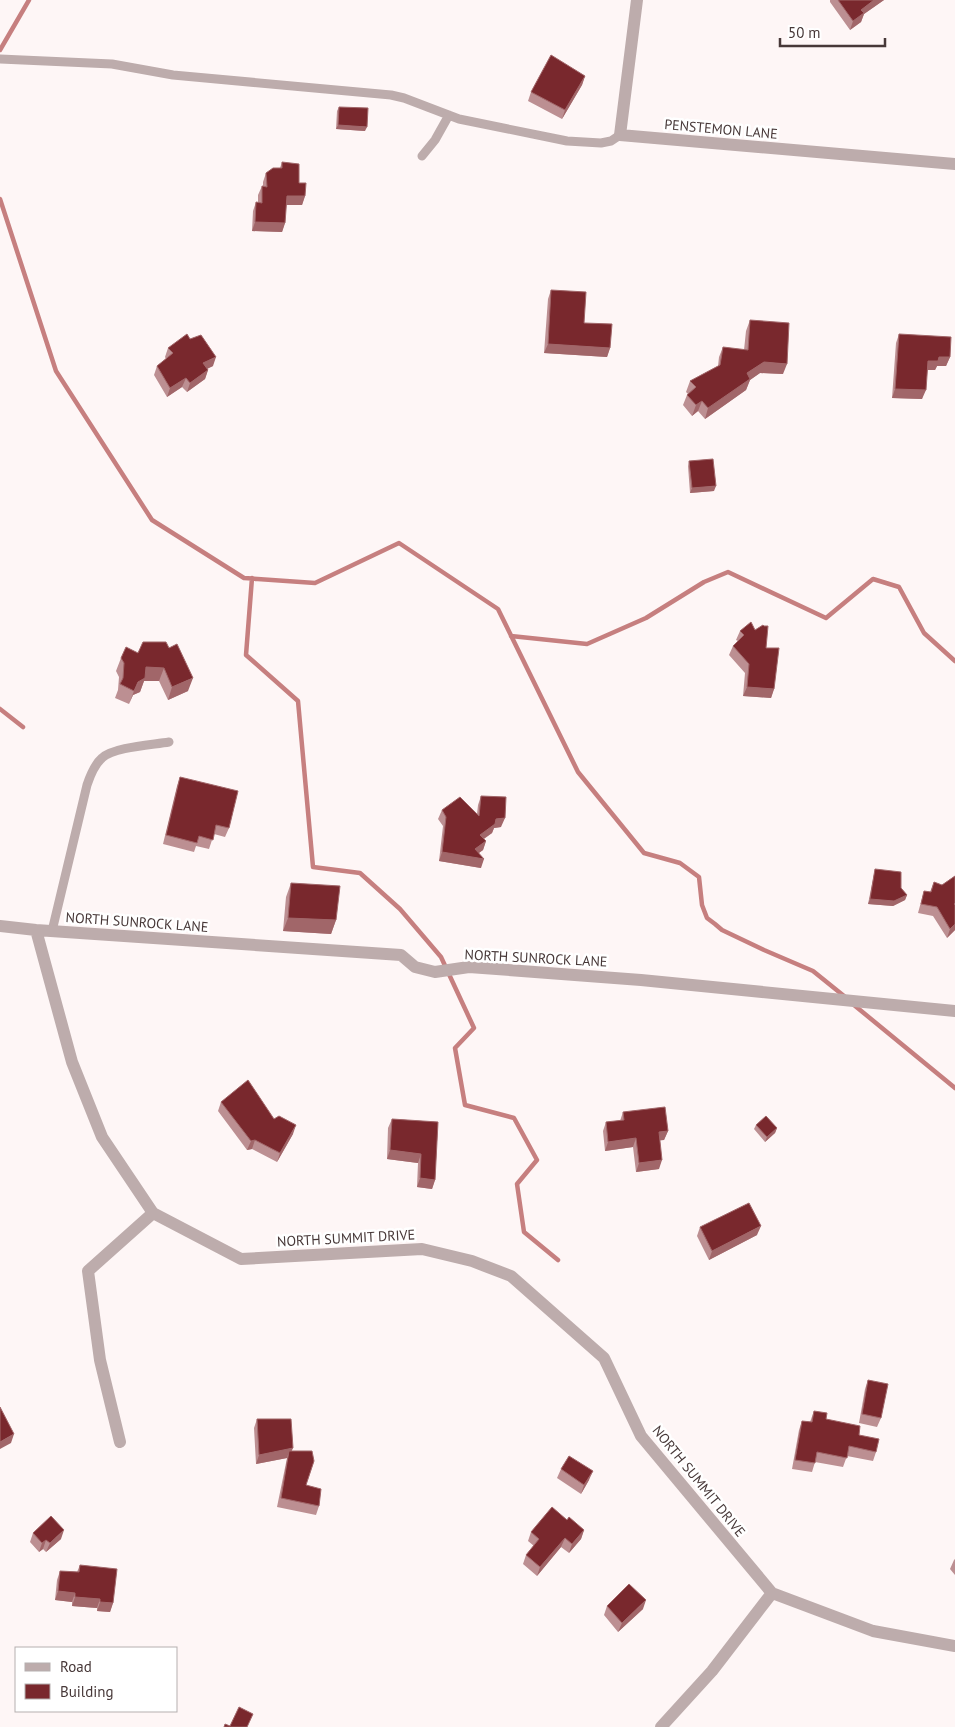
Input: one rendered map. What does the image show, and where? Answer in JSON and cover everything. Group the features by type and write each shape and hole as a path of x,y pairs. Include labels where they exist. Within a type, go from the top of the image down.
{"street":[{"path":"620,135 637,0"},
{"name":"PENSTEMON LANE","path":"620,135 955,164"},
{"name":"NORTH SUNROCK LANE","path":"0,926 401,955 415,968 435,972 470,968 641,980 955,1010"},
{"name":"NORTH SUMMIT DRIVE","path":"36,930 72,1062 102,1137 153,1213 241,1259 422,1248 472,1261 511,1276 604,1358 641,1436 772,1593 873,1631 955,1646"},
{"path":"120,1442 100,1360 88,1271 153,1213"},
{"path":"661,1727 712,1671 772,1593"}],"lane":[{"path":"0,59 112,64 172,75 391,95 459,119 567,141 601,143 611,141 620,135"},
{"path":"422,156 435,140 449,116"},
{"path":"52,931 87,785 93,769 102,758 116,750 169,742"}],"building":[{"path":"838,0 874,0 861,10 864,13 853,21"},
{"path":"551,55 585,76 565,110 531,92"},
{"path":"339,107 368,108 367,127 338,125"},
{"path":"282,162 299,164 299,183 306,183 305,196 287,196 285,223 255,222 256,202 262,203 262,186 267,187 266,173 273,168 282,168"},
{"path":"551,290 586,292 584,323 612,324 610,348 548,344"},
{"path":"750,320 789,323 787,364 764,362 747,373 750,379 708,408 702,401 696,405 687,395 696,387 690,381 720,365 723,347 748,350"},
{"path":"187,334 190,339 201,335 216,357 203,363 208,370 190,383 186,378 170,388 157,366 173,353 168,348"},
{"path":"899,334 951,337 950,357 939,357 938,361 928,361 926,390 895,389"},
{"path":"713,459 716,486 692,488 689,461"},
{"path":"751,622 755,630 763,625 768,626 766,648 779,648 774,689 747,687 749,664 733,646 744,635 740,631"},
{"path":"143,642 166,642 169,648 177,644 193,678 172,687 164,668 146,667 145,678 138,682 134,691 120,684 123,678 124,663 121,658 126,647 138,653"},
{"path":"180,777 238,791 229,828 216,825 213,840 199,836 197,843 166,835"},
{"path":"481,796 506,797 505,818 496,819 495,824 480,835 486,841 475,849 484,859 442,852 446,817 442,810 460,797 479,816"},
{"path":"875,869 901,872 901,888 907,895 894,901 870,899"},
{"path":"955,876 955,924 950,929 937,907 921,904 924,891 931,892 934,882 942,885"},
{"path":"291,883 340,886 336,920 288,918"},
{"path":"248,1080 274,1119 279,1116 296,1125 280,1153 255,1140 251,1141 221,1102"},
{"path":"665,1107 668,1131 659,1132 662,1160 639,1163 636,1138 608,1142 606,1122 624,1120 623,1112"},
{"path":"766,1116 777,1128 767,1137 756,1125"},
{"path":"392,1119 438,1122 435,1180 420,1178 421,1154 390,1150"},
{"path":"749,1203 761,1226 712,1251 700,1227"},
{"path":"868,1380 888,1384 881,1418 862,1414"},
{"path":"0,1407 14,1434 0,1442"},
{"path":"814,1411 827,1413 826,1419 860,1426 859,1435 879,1439 876,1452 849,1446 847,1458 817,1452 815,1463 795,1460 802,1421 812,1422"},
{"path":"257,1419 291,1419 293,1448 259,1455"},
{"path":"289,1451 312,1451 314,1461 306,1485 321,1489 319,1506 281,1498"},
{"path":"569,1456 593,1471 584,1485 561,1469"},
{"path":"552,1507 567,1520 569,1517 584,1530 572,1544 565,1538 540,1567 526,1555 539,1539 531,1532"},
{"path":"51,1516 64,1530 50,1543 46,1540 42,1543 33,1533"},
{"path":"80,1565 117,1569 113,1603 100,1602 100,1599 75,1597 75,1593 58,1591 60,1571 79,1572"},
{"path":"629,1584 646,1600 622,1623 607,1606"},
{"path":"239,1707 253,1714 247,1727 224,1727 225,1724 230,1726"}],"waterway":[{"path":"0,50 29,0"},
{"path":"0,199 56,371 152,520 244,578 315,583 399,543 498,609 578,772 644,853 680,863 699,877 702,905 707,918 722,930 813,971 844,996"},
{"path":"511,636 587,644 646,618 704,582 728,572 826,618 873,579 899,587 924,633 955,661"},
{"path":"252,578 246,655 298,701 313,867 360,873 400,909 441,957 474,1028 455,1048 465,1105 514,1118 537,1160 517,1184 524,1232 558,1260"},
{"path":"0,709 23,727"},
{"path":"854,1005 955,1088"}]}
